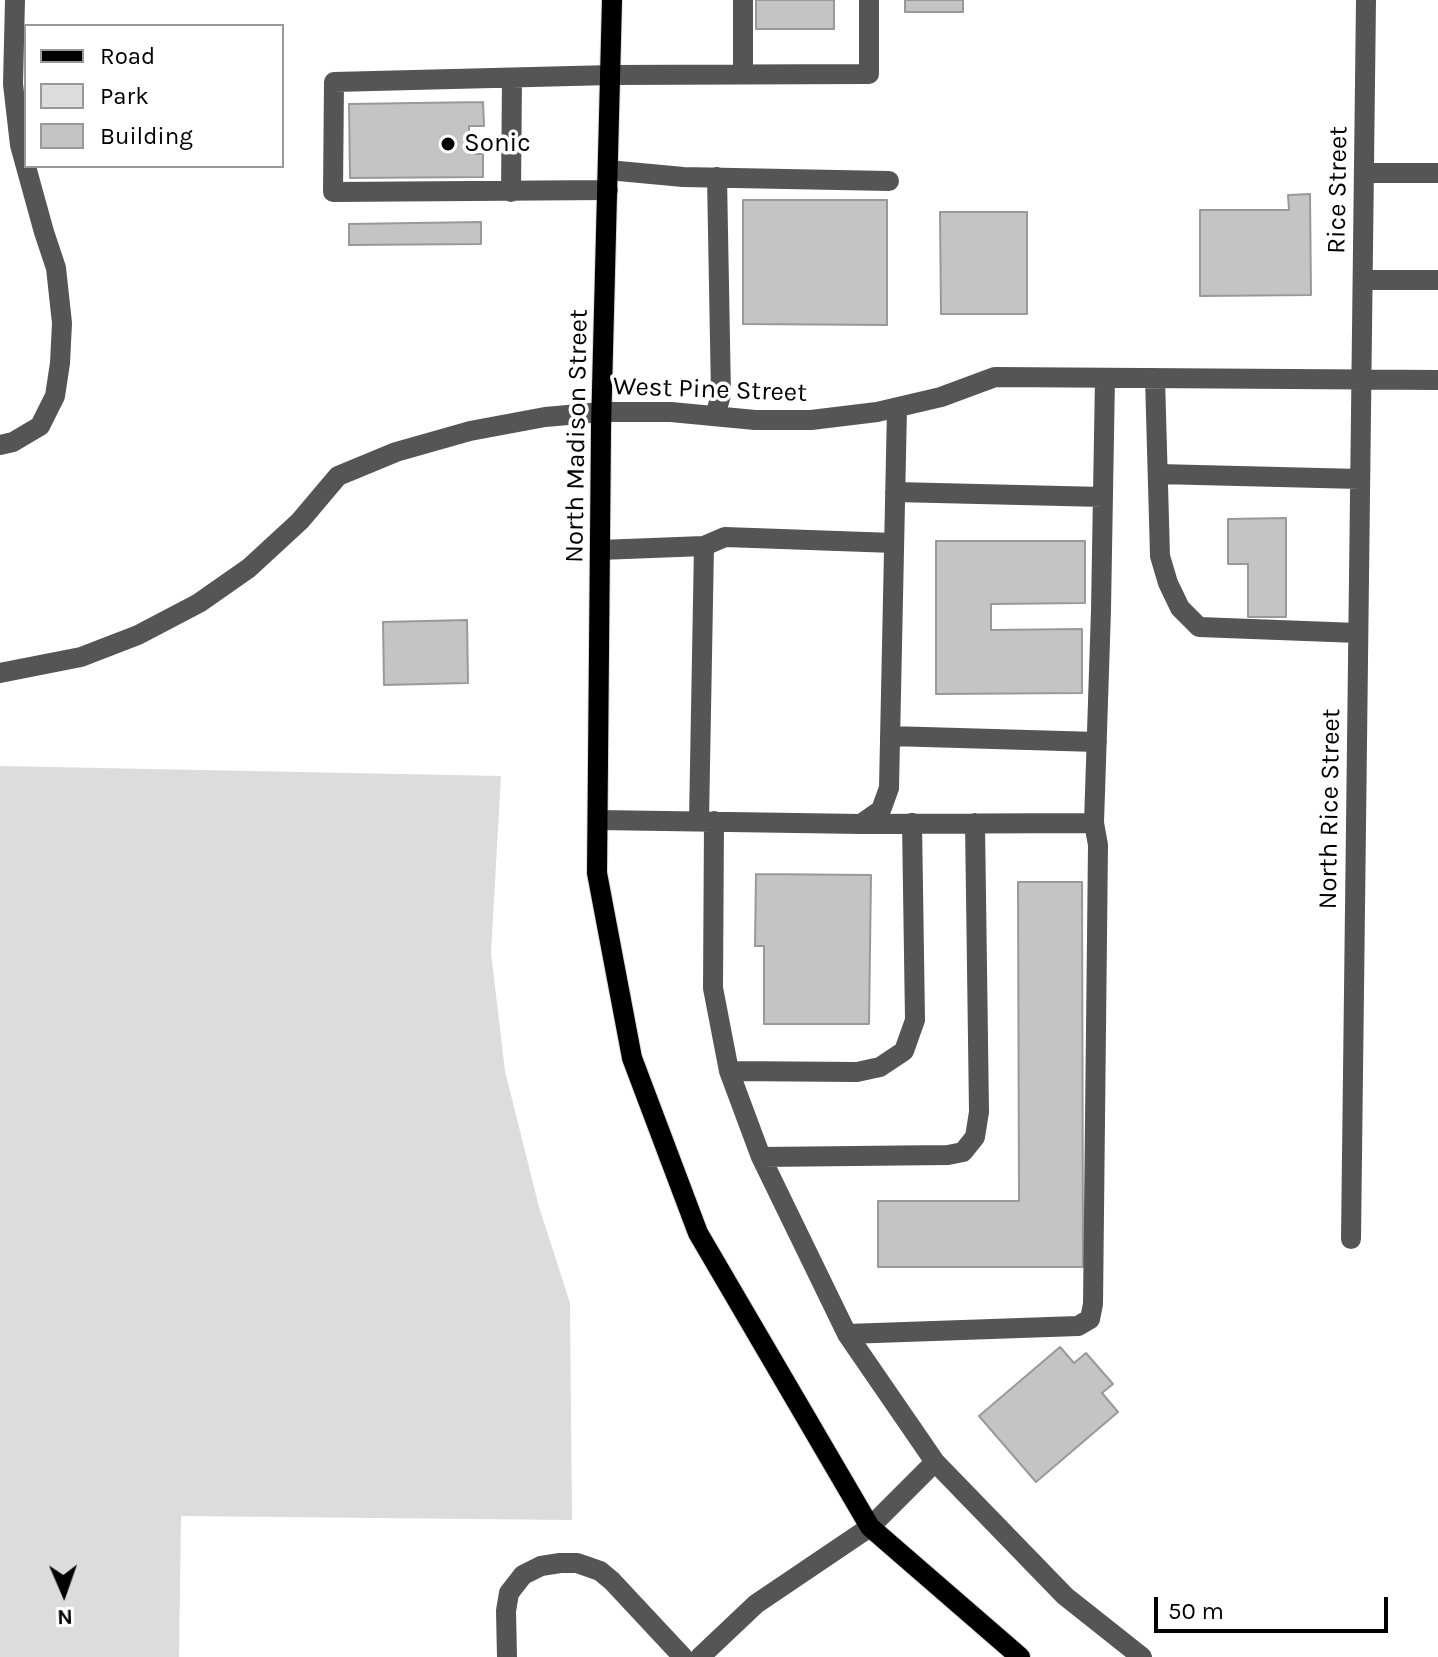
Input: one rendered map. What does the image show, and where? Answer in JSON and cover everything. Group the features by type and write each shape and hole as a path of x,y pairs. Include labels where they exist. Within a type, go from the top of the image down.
{"main road":[{"name":"North Madison Street","path":"612,0 602,412 597,873 632,1058 698,1233 870,1527 1020,1657"}],"street":[{"path":"15,0 13,84 24,160"},
{"path":"743,0 743,74"},
{"path":"869,0 869,74 611,75 334,82 333,192 511,192 608,180 683,177 889,181"},
{"name":"Rice Street","path":"1361,380 1366,0"},
{"path":"511,192 512,78"},
{"path":"0,445 13,442 40,426 55,396 60,363 56,268 26,168"},
{"path":"1364,173 1438,173"},
{"path":"715,416 721,395 717,177"},
{"path":"1363,280 1438,280"},
{"name":"West Pine Street","path":"0,673 81,657 138,635 199,603 259,559 300,521 338,476 396,452 470,431 545,417 602,412 671,412 755,420 811,420 897,408 941,397 995,377 1438,380"},
{"path":"847,1334 1078,1326 1090,1319 1093,1304 1098,845 1094,823 1105,378"},
{"path":"1155,378 1160,556 1180,608 1199,627 1358,633"},
{"name":"North Rice Street","path":"1351,1239 1361,380"},
{"path":"861,824 881,810 889,788 897,408"},
{"path":"1158,474 1360,479"},
{"path":"895,492 1103,497"},
{"path":"600,550 704,546 725,537 894,543"},
{"path":"704,546 707,821 713,988 729,1071 761,1157 847,1334 935,1462 1065,1596 1142,1657"},
{"path":"890,736 1097,742"},
{"path":"598,820 861,824 1094,823"},
{"path":"729,1071 857,1072 880,1067 904,1051 915,1020 912,823"},
{"path":"761,1157 948,1155 963,1152 975,1137 979,1112 975,823"},
{"path":"700,1657 756,1604 870,1527 935,1462"},
{"path":"507,1657 506,1611 509,1593 523,1575 541,1566 577,1563 600,1571 612,1581 683,1657"}],"green space":[{"path":"0,766 501,776 491,953 505,1071 539,1207 570,1303 572,1520 181,1516 179,1657 0,1657"}],"building":[{"path":"756,0 834,0 834,29 756,29"},
{"path":"905,0 963,0 963,12 905,12"},
{"path":"483,102 484,126 469,126 469,154 483,154 483,177 350,178 349,104"},
{"path":"1310,194 1311,295 1200,296 1200,210 1289,210 1288,195"},
{"path":"743,200 887,200 887,325 743,324"},
{"path":"940,212 1027,212 1027,314 941,314"},
{"path":"481,222 481,244 349,245 349,224"},
{"path":"1286,518 1286,617 1248,617 1248,564 1228,564 1228,519"},
{"path":"936,541 1085,541 1085,603 991,604 991,630 1082,629 1082,693 936,694"},
{"path":"467,620 468,683 384,685 383,622"},
{"path":"756,874 871,875 869,1024 764,1024 764,946 755,946"},
{"path":"1018,882 1082,882 1083,1267 878,1267 878,1201 1019,1201"},
{"path":"1060,1347 1074,1363 1086,1353 1113,1384 1102,1393 1118,1412 1036,1482 979,1416"}],"place":[{"name":"Sonic","path":"448,144"}]}
